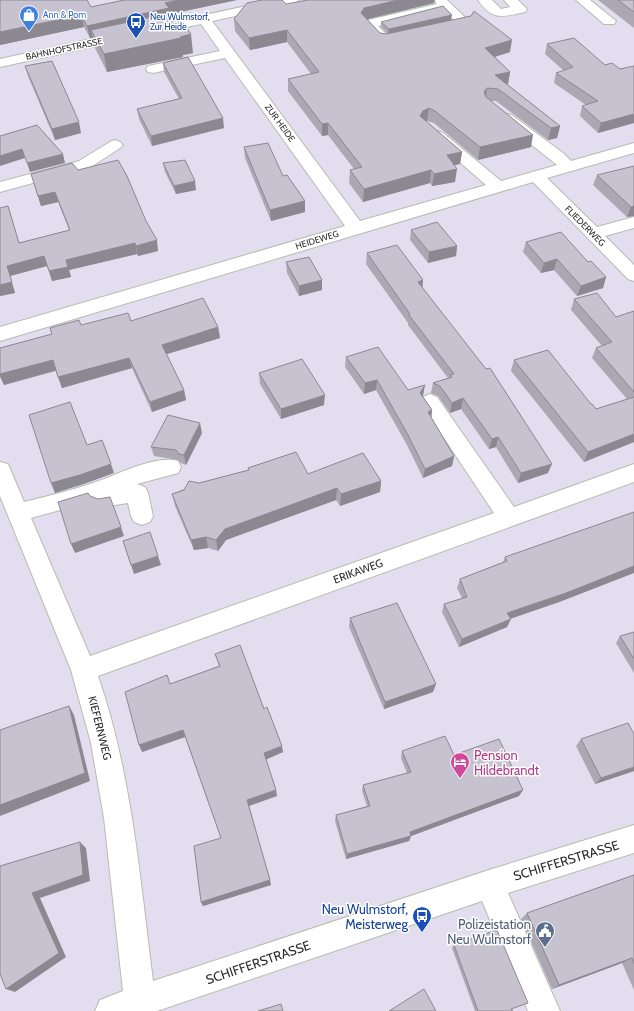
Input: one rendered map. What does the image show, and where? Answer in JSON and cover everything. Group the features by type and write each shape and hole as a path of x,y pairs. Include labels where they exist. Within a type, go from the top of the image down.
{"street":[{"name":"BAHNHOFSTRASSE","path":"0,63 292,0"},
{"path":"485,0 498,14 520,9 510,0"},
{"path":"582,0 609,21"},
{"path":"400,38 386,42 369,24 443,3 464,23 428,32"},
{"name":"ZUR HEIDE","path":"204,19 356,228"},
{"path":"153,69 229,53"},
{"path":"497,110 557,156 568,167"},
{"path":"428,127 498,187"},
{"path":"0,187 84,164 115,145"},
{"name":"HEIDEWEG","path":"0,334 356,228 634,148"},
{"name":"FLIEDERWEG","path":"536,176 593,234 632,270"},
{"path":"593,234 634,222"},
{"path":"430,402 509,518"},
{"path":"19,518 98,491 142,473 170,466"},
{"name":"KIEFERNWEG","path":"0,470 83,670 104,735 112,779 140,1002"},
{"name":"ERIKAWEG","path":"83,670 634,473"},
{"path":"19,518 52,516 106,496 137,493 142,516"},
{"name":"SCHIFFERSTRASSE","path":"111,1011 489,884 634,839"},
{"path":"489,884 544,1011"}],"building":[{"path":"0,0 87,0 91,7 124,0 179,0 165,3 169,8 87,26 81,15 0,32"},
{"path":"262,0 282,0 286,4 308,0 398,0 364,8 361,13 380,33 386,34 471,16 474,11 512,40 485,48 510,72 495,75 560,126 551,128 498,89 487,88 484,92 486,97 533,135 480,147 435,111 429,108 423,111 420,116 462,152 447,155 457,169 434,174 431,170 364,189 350,170 362,167 328,123 322,124 288,79 319,72 287,30 249,38 234,19 247,3"},
{"path":"618,0 634,0 634,12"},
{"path":"443,6 452,15 389,29 381,22"},
{"path":"175,12 191,34 180,37 181,38 104,54 91,30"},
{"path":"574,38 605,65 612,63 620,69 634,66 634,114 601,123 582,106 598,101 556,73 573,67 547,44"},
{"path":"188,57 223,118 151,136 137,109 182,98 163,63"},
{"path":"52,61 79,122 52,129 25,66"},
{"path":"37,125 63,154 27,163 22,149 0,156 0,136"},
{"path":"268,143 283,176 287,175 305,201 270,210 244,147"},
{"path":"118,160 127,176 146,221 157,240 136,246 135,243 66,260 68,267 49,271 44,256 7,266 12,282 0,285 0,208 8,206 19,243 70,230 55,192 38,196 31,174 72,163 78,170"},
{"path":"185,160 195,181 174,186 163,163"},
{"path":"634,166 634,206 631,207 597,175"},
{"path":"437,222 457,246 429,252 411,230"},
{"path":"561,232 588,262 591,261 606,277 581,286 557,259 544,263 526,242"},
{"path":"397,245 423,280 418,282 486,369 490,368 552,464 521,473 498,437 492,439 463,398 452,403 440,386 433,383 452,377 450,375 454,374 409,315 410,314 367,253"},
{"path":"309,257 322,280 299,286 286,262"},
{"path":"597,293 616,317 634,311 634,392 596,348 612,342 574,299"},
{"path":"203,298 218,327 162,345 184,390 150,402 129,358 58,377 53,360 0,374 0,348 52,334 50,328 79,320 81,325 128,313 131,321"},
{"path":"378,347 408,390 425,385 420,393 432,410 428,412 454,456 425,469 377,380 365,383 346,357"},
{"path":"548,350 596,409 634,397 634,434 588,452 514,360"},
{"path":"302,359 325,395 281,409 259,373"},
{"path":"70,402 87,445 102,440 111,464 51,483 29,415"},
{"path":"168,415 200,423 184,455 179,454 176,450 151,447"},
{"path":"296,452 308,474 363,453 381,481 341,494 337,488 225,529 216,540 206,537 191,540 172,494 184,490 189,481 199,483 249,470 248,468"},
{"path":"88,493 90,496 98,499 110,497 121,527 71,544 58,502"},
{"path":"634,512 634,566 566,593 507,613 511,619 462,639 444,604 467,597 460,579 507,561 505,557"},
{"path":"150,532 158,556 131,565 123,541"},
{"path":"397,603 436,684 385,702 350,618"},
{"path":"634,632 634,659 620,636"},
{"path":"240,645 264,709 267,707 282,746 264,753 276,790 247,800 270,880 201,902 194,846 221,838 183,730 139,745 125,692 167,675 170,684 220,666 215,654"},
{"path":"69,706 85,773 0,805 0,730"},
{"path":"628,723 634,734 634,767 601,778 581,739"},
{"path":"445,736 454,755 499,739 523,790 410,832 411,836 347,854 336,815 370,806 363,785 411,772 402,751"},
{"path":"80,842 83,875 32,893 59,953 6,989 0,974 0,866"},
{"path":"634,875 634,964 632,958 559,985 527,913"},
{"path":"497,930 528,1003 511,1009 513,1011 478,1011 454,945"},
{"path":"424,989 436,1011 389,1011"},
{"path":"281,1004 283,1011 258,1011"}],"place":[{"name":"Ann & Pom","path":"29,32"},
{"name":"Neu Wulmstorf, Zur Heide","path":"136,39"},
{"name":"Pension Hildebrandt","path":"460,779"},
{"name":"Neu Wulmstorf, Meisterweg","path":"422,933"},
{"name":"Polizeistation Neu Wulmstorf","path":"545,948"}]}
